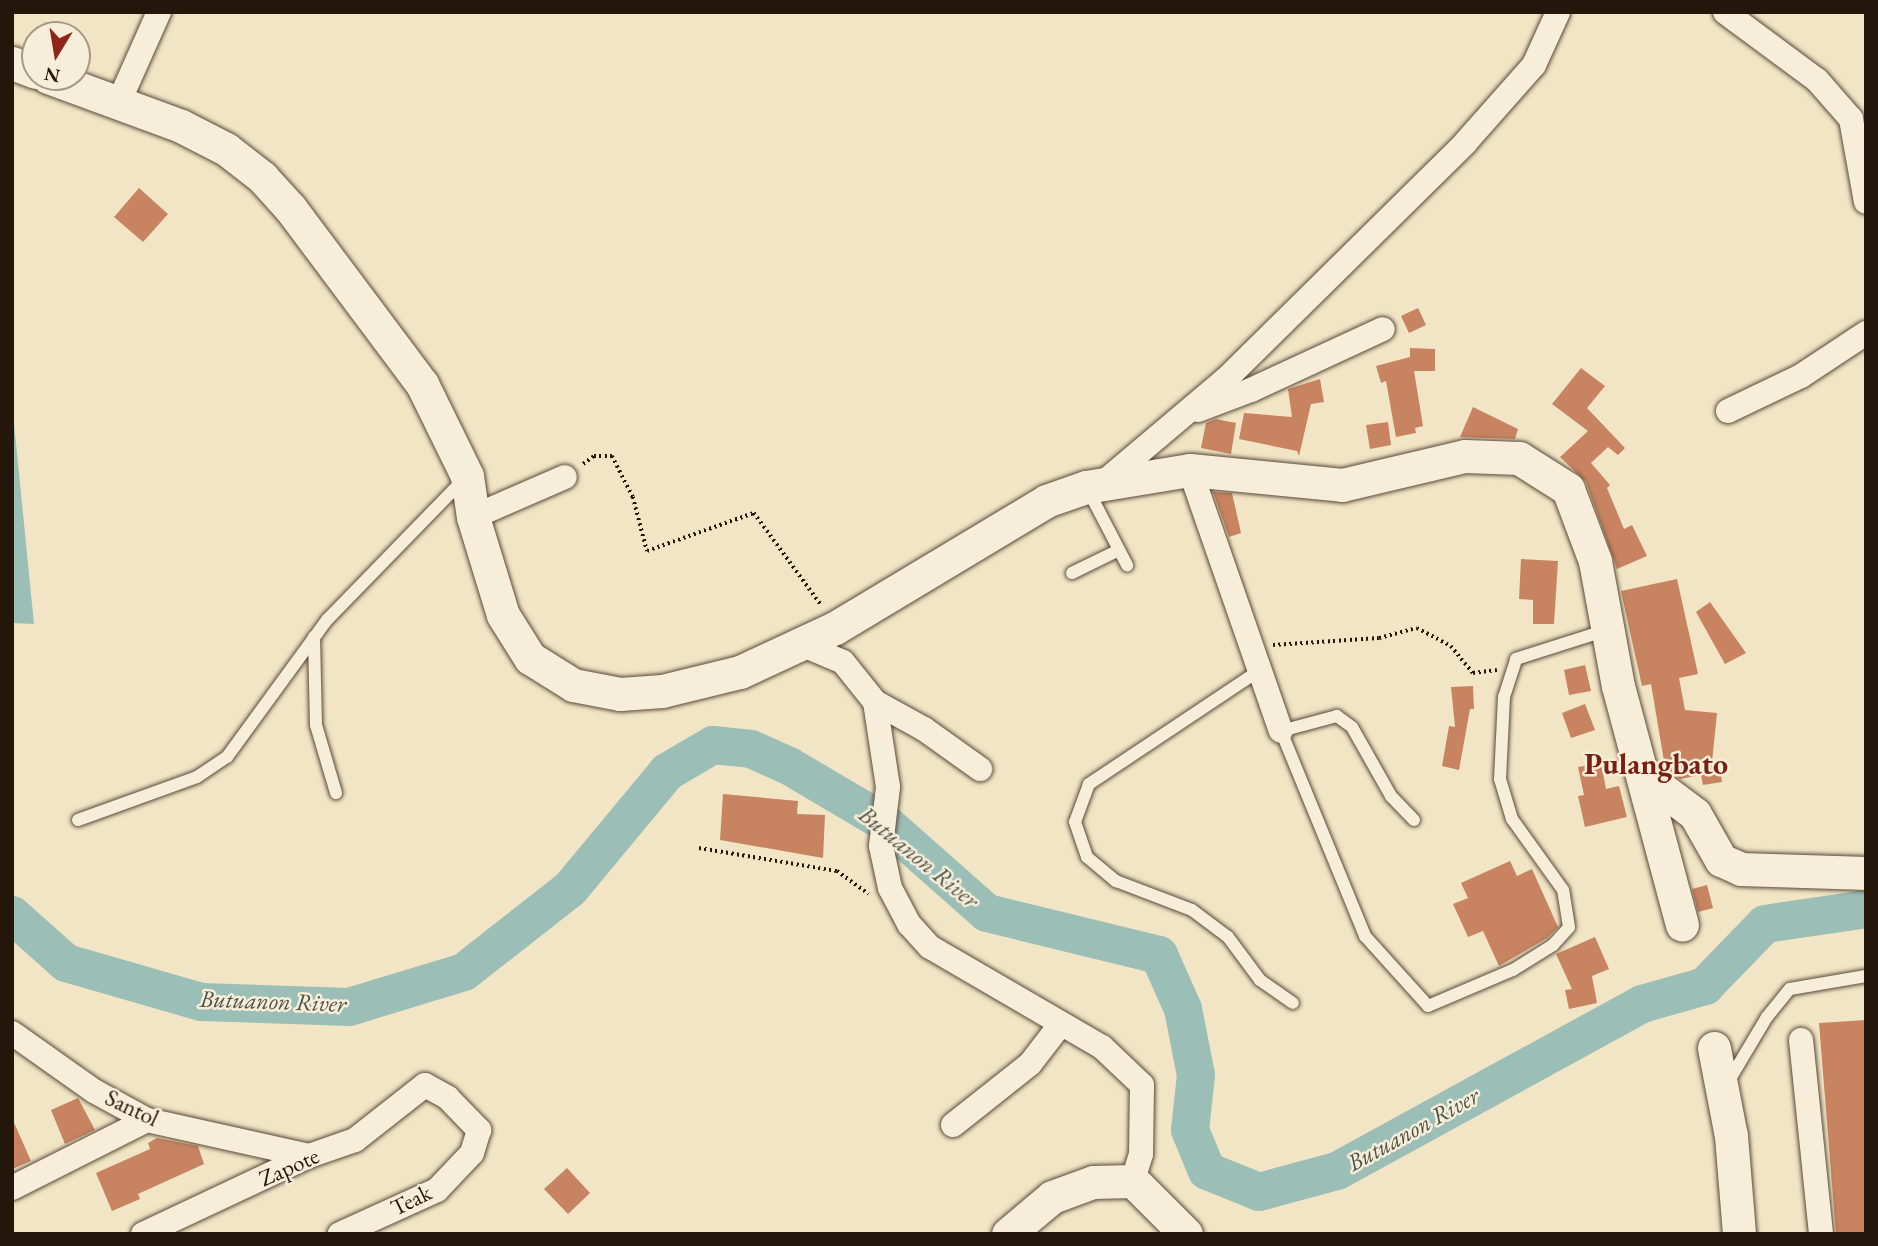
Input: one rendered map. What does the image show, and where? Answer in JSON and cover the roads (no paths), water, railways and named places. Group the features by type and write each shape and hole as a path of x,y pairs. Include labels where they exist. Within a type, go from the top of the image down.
{"street":[{"path":"118,104 159,12"},
{"path":"1094,485 1186,413 1465,144 1534,65 1558,12"},
{"path":"1725,12 1816,80 1858,119 1866,202"},
{"path":"84,91 192,132 226,149 262,177 422,384 467,476 473,517 503,615 530,658 572,685 620,694 662,691 740,672 835,628 1046,501 1094,485 1190,470 1342,485 1465,456 1519,458 1568,489 1595,561 1607,630 1643,775 1648,812 1682,925"},
{"path":"1186,413 1251,390 1383,328"},
{"path":"1728,411 1801,376 1866,333"},
{"path":"1190,470 1281,731"},
{"path":"473,517 565,477"},
{"path":"803,645 843,662 875,702 924,729 980,769"},
{"path":"875,702 888,787 881,846 890,888 909,924 930,947 972,968 1060,1025 1102,1046 1142,1085 1141,1154 1133,1181"},
{"path":"1643,775 1695,814 1721,860 1741,869 1866,873"},
{"path":"953,1125 1030,1065 1060,1025"},
{"name":"Santol","path":"15,1038 94,1091 147,1120 309,1156"},
{"path":"1801,1040 1821,1234"},
{"path":"1714,1048 1724,1098 1739,1234"},
{"name":"Teak","path":"340,1234 437,1190 472,1153 479,1130 448,1098 425,1085"},
{"name":"Zapote","path":"144,1234 309,1156 355,1140 425,1085"},
{"path":"12,1188 147,1120"},
{"path":"1008,1234 1052,1197 1093,1182 1133,1181 1186,1234"}],"lane":[{"path":"78,820 197,777 227,757 314,636 358,585 467,476"},
{"path":"1094,485 1127,565"},
{"path":"1072,573 1119,550"},
{"path":"1414,820 1391,796 1352,727 1338,716 1281,731 1365,936 1428,1006 1513,970 1553,945 1569,927 1563,890 1512,820 1500,779 1504,697 1516,659 1534,650 1607,630"},
{"path":"314,636 316,725 336,793"},
{"path":"1260,670 1089,784 1075,822 1087,857 1116,881 1192,910 1227,937 1260,980 1293,1003"},
{"path":"1724,1098 1727,1081 1790,989 1866,976"}],"water":[{"path":"12,403 34,624 12,623"}],"waterway":[{"name":"Butuanon River","path":"12,915 66,963 201,1002 349,1007 464,972 570,889 667,772 713,745 751,749 789,766 884,822 987,913 1159,955 1183,1009 1196,1075 1190,1130 1207,1171 1259,1192 1337,1171 1642,1004 1705,986 1765,924 1866,909"}],"district":[{"name":"Pulangbato","path":"1656,764"}]}
